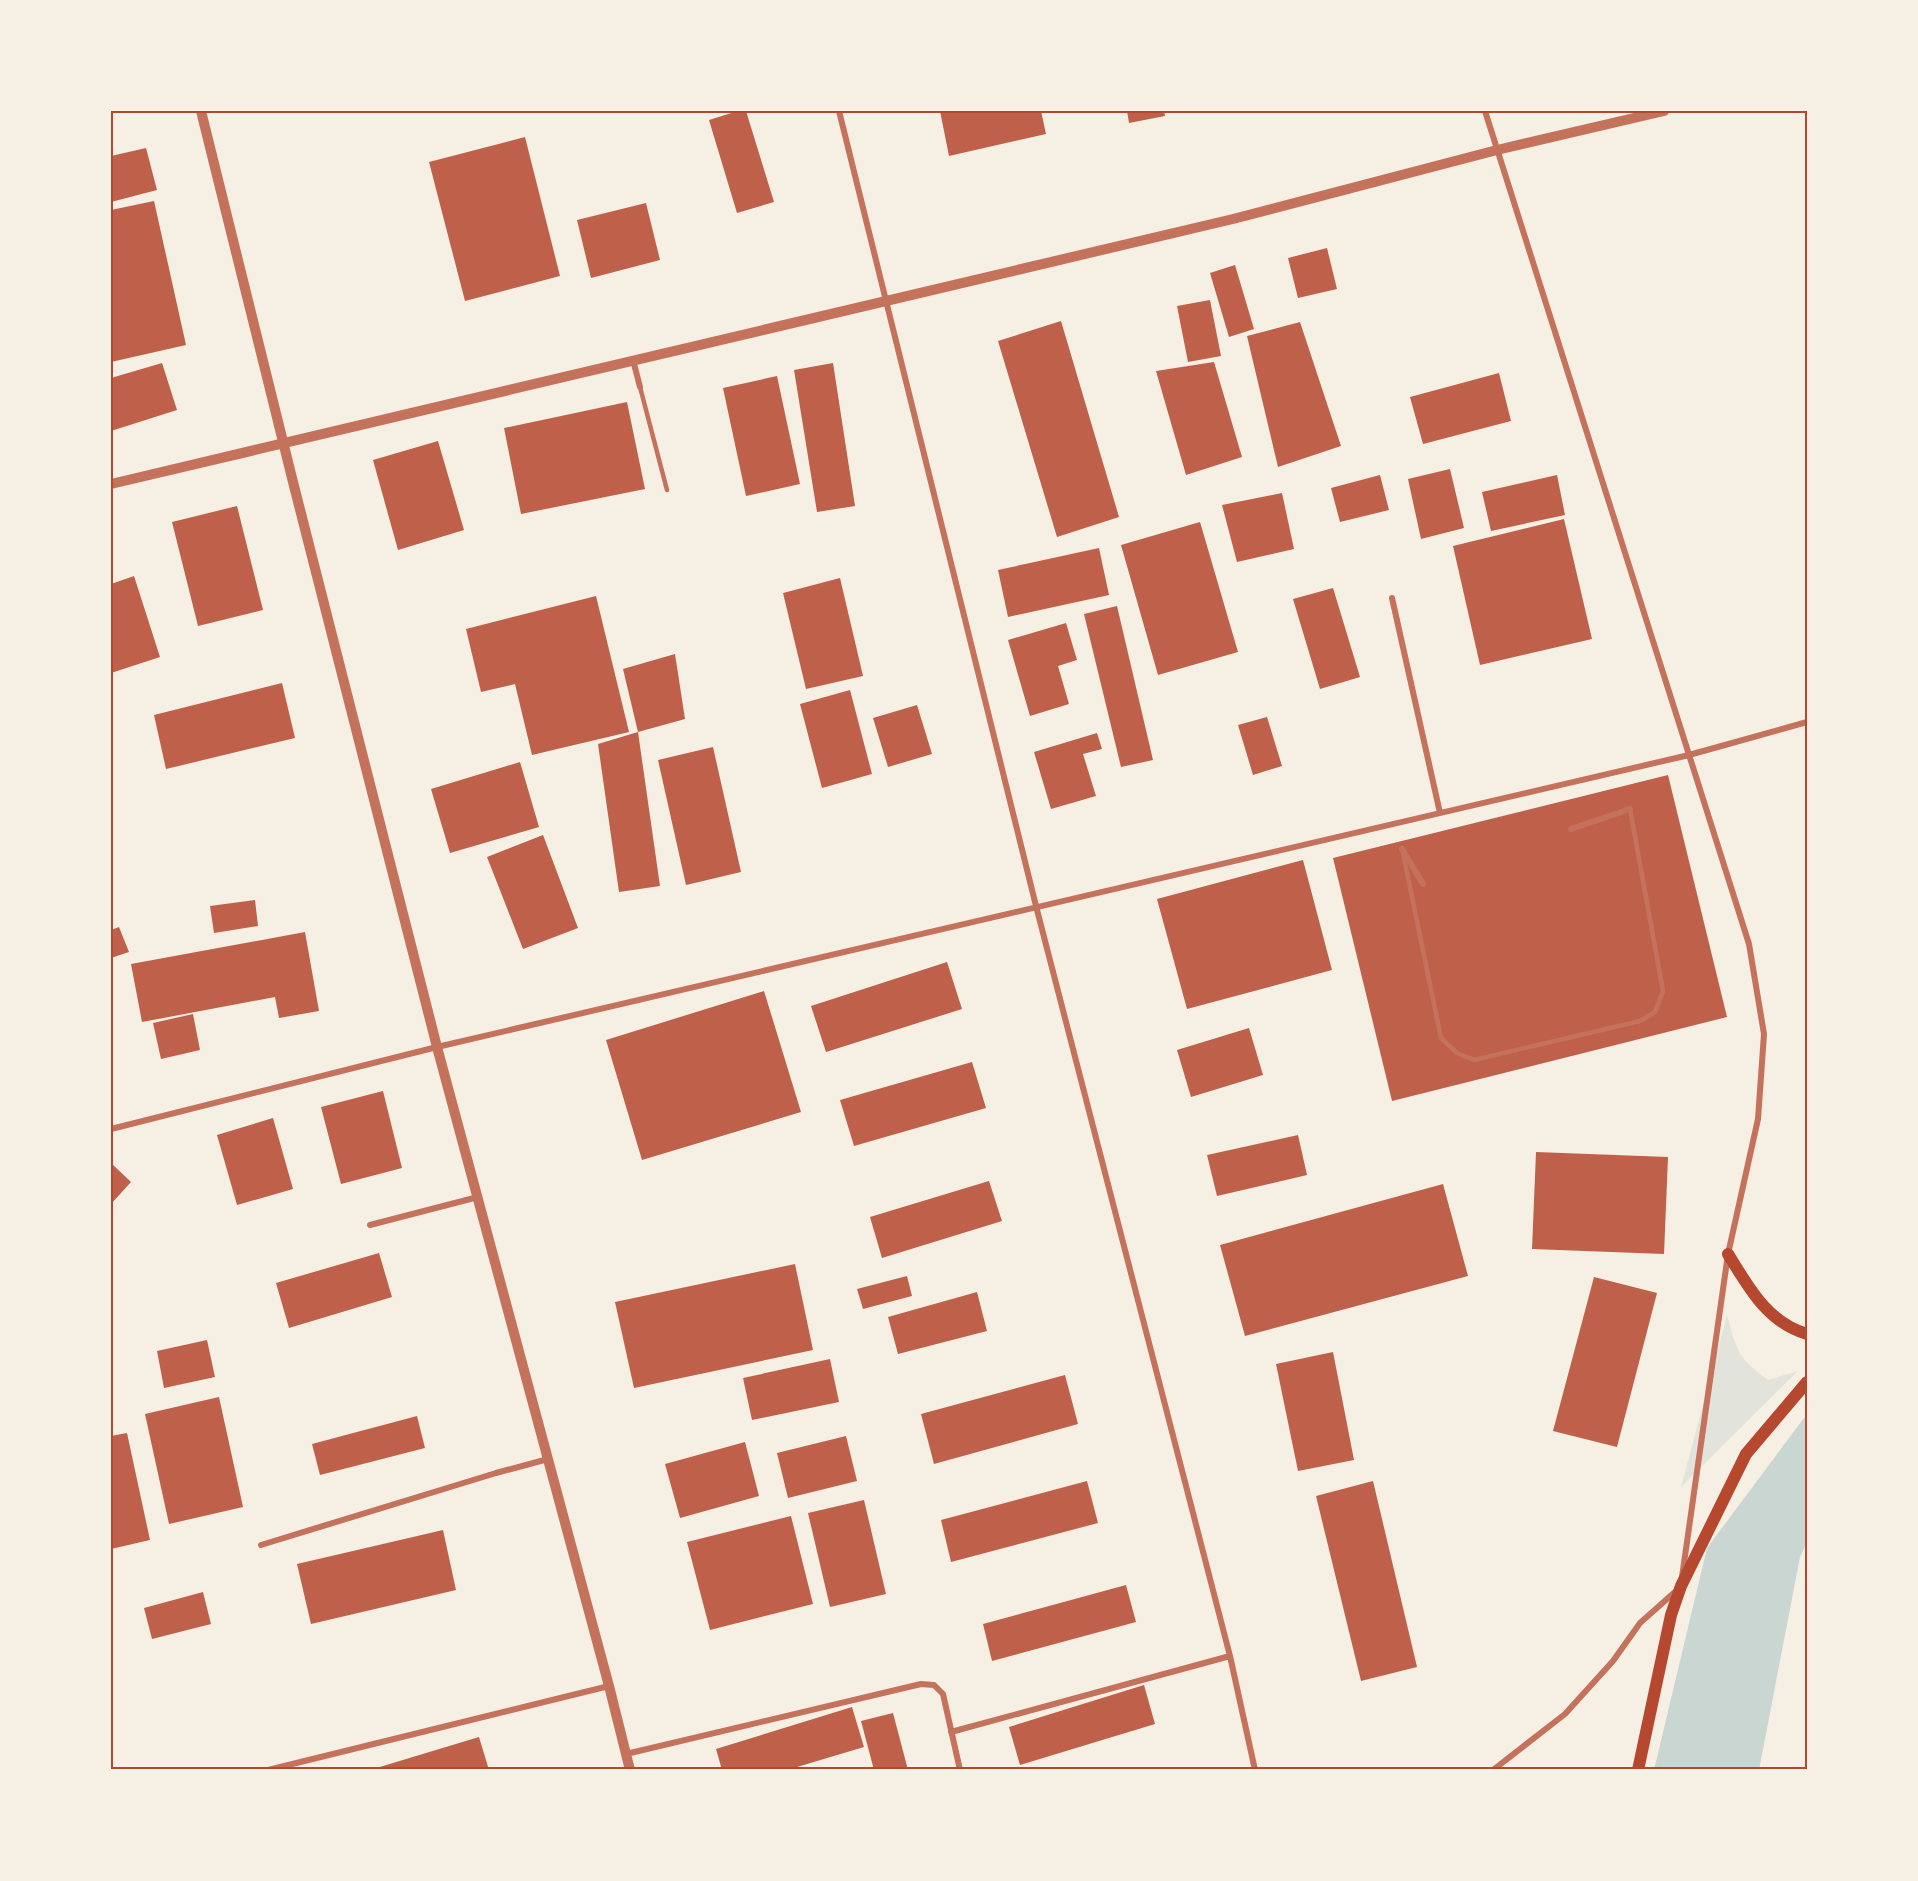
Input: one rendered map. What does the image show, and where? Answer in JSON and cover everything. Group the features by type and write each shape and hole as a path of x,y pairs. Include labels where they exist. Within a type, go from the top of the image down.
{"main road":[{"path":"1728,1254 1757,1300 1774,1317 1792,1330 1807,1334"},
{"path":"1638,1770 1671,1615 1681,1586 1746,1454 1807,1382"}],"street":[{"path":"201,111 437,1047 630,1770"},
{"path":"839,111 1036,906 1230,1656 1255,1770"},
{"path":"1485,111 1749,944 1764,1034 1758,1119 1728,1254 1681,1586 1640,1623 1613,1661 1565,1714 1493,1770"},
{"path":"111,484 1233,219 1497,150 1664,111"},
{"path":"633,360 640,387"},
{"path":"1392,598 1440,813"},
{"path":"111,1129 437,1047 1689,755 1807,722"},
{"path":"1571,828 1630,809"},
{"path":"1402,849 1423,884"},
{"path":"370,1225 478,1197"},
{"path":"261,1545 548,1459"},
{"path":"951,1732 1230,1656"},
{"path":"625,1754 921,1684 934,1685 943,1694 960,1770"},
{"path":"268,1770 609,1686"}],"lane":[{"path":"640,387 667,490"},
{"path":"1402,849 1441,1038 1457,1053 1474,1060 1640,1021 1655,1012 1663,991 1630,809"}],"shaded area":[{"path":"1727,1315 1736,1345 1744,1359 1768,1380 1798,1371 1681,1487"},
{"path":"1807,1414 1807,1542 1800,1557 1759,1770 1654,1770 1707,1548"}],"building":[{"path":"738,111 746,111 774,202 737,213 709,120"},
{"path":"940,111 1041,111 1046,134 949,156"},
{"path":"1127,111 1164,111 1165,116 1129,123"},
{"path":"525,137 560,276 465,301 429,162"},
{"path":"146,148 157,190 111,202 111,156"},
{"path":"154,201 186,345 111,362 111,210"},
{"path":"646,203 660,260 591,278 577,220"},
{"path":"1327,248 1337,289 1298,298 1288,258"},
{"path":"1235,265 1254,329 1229,337 1210,273"},
{"path":"1210,300 1221,356 1188,362 1177,306"},
{"path":"1061,321 1119,517 1057,537 998,341"},
{"path":"1300,322 1341,446 1278,467 1247,336"},
{"path":"1214,362 1242,457 1186,475 1156,371"},
{"path":"162,363 177,410 111,431 111,378"},
{"path":"833,363 855,506 817,512 794,370"},
{"path":"1499,373 1511,421 1423,444 1410,397"},
{"path":"777,376 800,484 746,496 723,388"},
{"path":"627,402 645,489 521,514 504,428"},
{"path":"438,441 464,530 398,550 373,460"},
{"path":"1450,469 1464,528 1421,539 1408,479"},
{"path":"1380,475 1389,510 1340,522 1331,488"},
{"path":"1557,475 1565,515 1491,531 1482,492"},
{"path":"1282,493 1294,549 1237,562 1222,505"},
{"path":"237,506 263,610 198,626 172,522"},
{"path":"1564,519 1592,639 1480,665 1453,546"},
{"path":"1200,522 1238,652 1158,675 1121,545"},
{"path":"1099,548 1109,595 1008,617 998,570"},
{"path":"134,576 160,657 111,673 111,584"},
{"path":"840,578 863,676 806,689 783,593"},
{"path":"1333,588 1360,677 1320,689 1293,599"},
{"path":"596,596 629,732 532,755 515,684 481,692 466,629"},
{"path":"1117,606 1153,760 1121,767 1084,614"},
{"path":"1066,623 1077,660 1058,666 1069,704 1030,716 1008,640"},
{"path":"675,654 685,719 638,732 623,669"},
{"path":"282,683 295,738 166,769 154,715"},
{"path":"850,690 872,774 822,788 800,704"},
{"path":"917,705 932,754 888,767 873,718"},
{"path":"1267,717 1282,766 1253,775 1238,725"},
{"path":"638,732 660,886 619,892 598,744"},
{"path":"1097,733 1102,749 1083,754 1096,796 1051,809 1034,752"},
{"path":"713,747 741,872 686,885 658,760"},
{"path":"520,762 539,827 450,853 431,789"},
{"path":"1668,775 1727,1017 1392,1101 1333,858"},
{"path":"543,835 578,928 523,949 487,857"},
{"path":"1303,860 1332,970 1187,1009 1157,899"},
{"path":"255,900 258,926 214,933 210,906"},
{"path":"119,927 129,952 111,958 111,930"},
{"path":"305,932 319,1011 279,1018 275,997 142,1022 131,964"},
{"path":"947,962 962,1009 826,1052 811,1006"},
{"path":"764,991 801,1112 642,1160 606,1040"},
{"path":"193,1014 200,1050 161,1059 153,1023"},
{"path":"1249,1028 1263,1075 1191,1097 1177,1050"},
{"path":"972,1062 986,1108 854,1146 840,1100"},
{"path":"383,1091 402,1168 341,1184 321,1107"},
{"path":"273,1118 293,1189 237,1205 217,1135"},
{"path":"1298,1135 1307,1175 1217,1196 1207,1155"},
{"path":"1536,1152 1668,1157 1664,1254 1532,1249"},
{"path":"111,1163 131,1182 111,1204"},
{"path":"989,1181 1002,1221 882,1258 870,1217"},
{"path":"1443,1184 1468,1276 1245,1336 1220,1245"},
{"path":"379,1253 392,1297 289,1328 276,1283"},
{"path":"795,1264 813,1350 634,1388 615,1302"},
{"path":"907,1276 912,1296 863,1309 857,1289"},
{"path":"1594,1277 1657,1293 1617,1447 1553,1431"},
{"path":"977,1292 987,1331 898,1354 888,1317"},
{"path":"207,1340 215,1377 164,1388 157,1351"},
{"path":"1333,1352 1354,1460 1298,1471 1276,1364"},
{"path":"830,1359 839,1402 752,1420 743,1378"},
{"path":"1065,1375 1078,1424 934,1464 921,1414"},
{"path":"219,1397 243,1507 169,1524 145,1414"},
{"path":"417,1416 425,1448 320,1475 312,1444"},
{"path":"127,1433 150,1540 111,1549 111,1436"},
{"path":"846,1436 857,1481 788,1498 777,1453"},
{"path":"745,1442 759,1496 680,1518 665,1464"},
{"path":"1087,1481 1098,1523 951,1562 941,1520"},
{"path":"1373,1481 1417,1667 1361,1681 1316,1496"},
{"path":"864,1500 886,1594 830,1607 808,1513"},
{"path":"791,1516 813,1604 710,1630 687,1542"},
{"path":"443,1530 456,1590 311,1624 297,1564"},
{"path":"1126,1585 1136,1622 992,1661 983,1624"},
{"path":"203,1592 211,1624 152,1639 144,1608"},
{"path":"1144,1685 1155,1724 1020,1765 1009,1727"},
{"path":"852,1707 864,1747 787,1770 722,1770 716,1749"},
{"path":"893,1713 908,1770 874,1770 861,1721"},
{"path":"479,1737 489,1770 373,1770 373,1769"}]}
